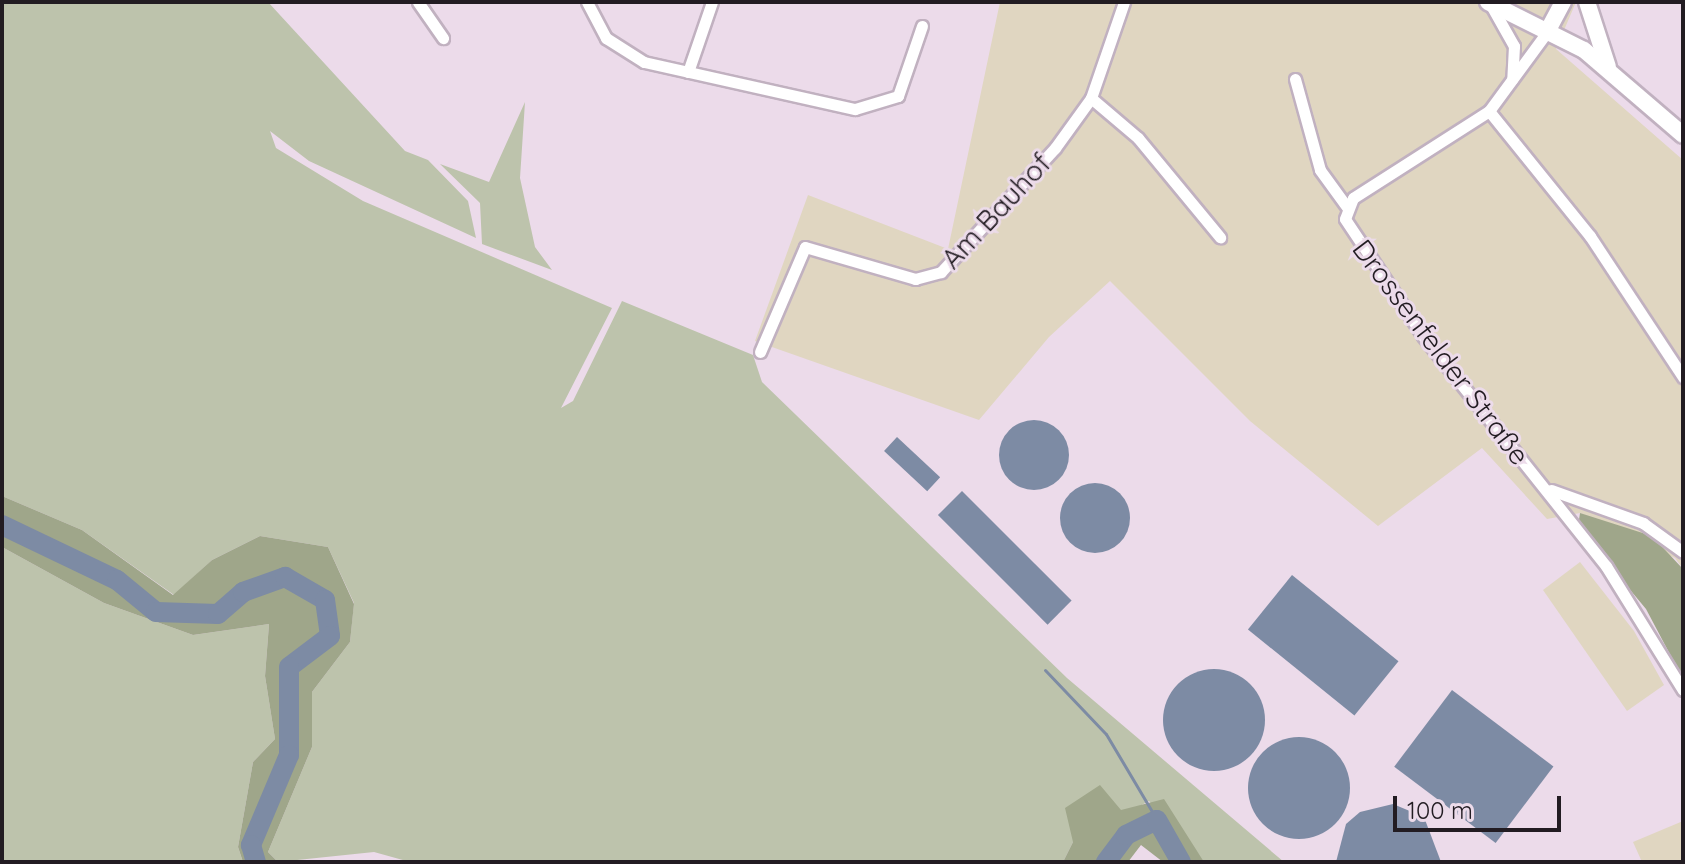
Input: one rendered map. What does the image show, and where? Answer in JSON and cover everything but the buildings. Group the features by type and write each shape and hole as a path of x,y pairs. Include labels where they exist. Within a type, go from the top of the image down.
{"main road":[{"path":"1488,2 1608,67 1683,135"},
{"path":"1547,32 1563,2"},
{"path":"1587,2 1608,67"}],"street":[{"path":"418,2 443,38"},
{"path":"587,2 616,48 688,72 873,109 901,91 922,26"},
{"path":"688,72 712,2"},
{"name":"Am Bauhof","path":"760,352 798,252 813,248 933,278 1010,200 1091,98 1124,2"},
{"path":"1488,2 1514,46 1511,84"},
{"path":"1347,207 1489,111 1547,32"},
{"name":"Drossenfelder Straße","path":"1295,79 1320,170 1347,207 1349,230 1416,327 1547,488 1629,599 1683,690"},
{"path":"1091,98 1138,138 1220,237"},
{"path":"1489,111 1590,236 1683,377"},
{"name":"Drossenfelder Straße","path":"1547,488 1643,523 1683,552"}],"shaded area":[{"path":"1000,2 1576,2 1556,49 1683,160 1683,569 1675,558 1580,513 1547,519 1482,448 1378,526 1250,421 1110,281 1049,337 979,420 755,341 808,195 948,249"},
{"path":"1580,562 1634,631 1664,685 1627,711 1543,590"},
{"path":"1683,821 1683,862 1642,862 1633,842"}],"green space":[{"path":"2,2 268,2 405,151 428,160 468,201 476,238 309,161 270,131 276,148 363,201 612,308 561,408 573,401 622,301 753,355 762,382 1067,678 1284,862 1204,862 1149,801 1073,842 1063,862 410,862 374,852 278,862 268,852 312,747 312,692 350,642 354,603 328,547 260,536 212,560 174,595 82,530 2,496"},
{"path":"525,102 520,178 535,247 552,270 482,244 480,203 440,164 489,182"},
{"path":"2,496 82,530 173,595 212,560 260,536 328,547 354,604 350,642 312,692 312,747 268,852 278,862 243,862 238,847 253,762 275,739 265,676 269,624 193,635 104,603 2,547"},
{"path":"1580,513 1652,536 1683,569 1683,679 1646,609 1578,527"},
{"path":"2,547 104,603 193,635 269,624 265,676 275,739 253,762 238,847 243,862 2,862"},
{"path":"1100,785 1121,810 1164,799 1204,862 1163,862 1141,845 1128,862 1063,862 1073,842 1065,808"}],"water":[{"path":"1041,420 1063,435 1069,455 1067,469 1059,480 1048,488 1027,490 1009,480 1001,469 999,448 1009,430 1020,422"},
{"path":"897,437 940,477 927,491 884,451"},
{"path":"1095,483 1114,489 1124,499 1130,518 1124,537 1114,547 1095,553 1076,547 1066,537 1060,518 1066,499 1076,489"},
{"path":"962,491 1072,601 1048,625 938,515"},
{"path":"1292,575 1398,661 1354,716 1248,629"},
{"path":"1214,669 1233,673 1250,684 1261,701 1265,720 1261,739 1250,756 1233,767 1214,771 1195,767 1178,756 1167,739 1163,720 1167,701 1178,684 1195,673"},
{"path":"1452,690 1553,766 1496,843 1394,767"},
{"path":"1299,737 1319,741 1335,752 1346,768 1350,788 1346,808 1335,824 1319,835 1299,839 1279,835 1263,824 1252,808 1248,788 1252,768 1263,752 1279,741"},
{"path":"1393,804 1424,817 1441,862 1336,862 1346,824 1360,812"}],"waterway":[{"path":"2,525 117,580 156,612 218,614 243,592 285,577 325,600 330,636 289,667 289,755 251,845 256,862"},
{"path":"1045,670 1106,734 1157,820"},
{"path":"1106,862 1126,835 1157,820 1181,862"}]}
